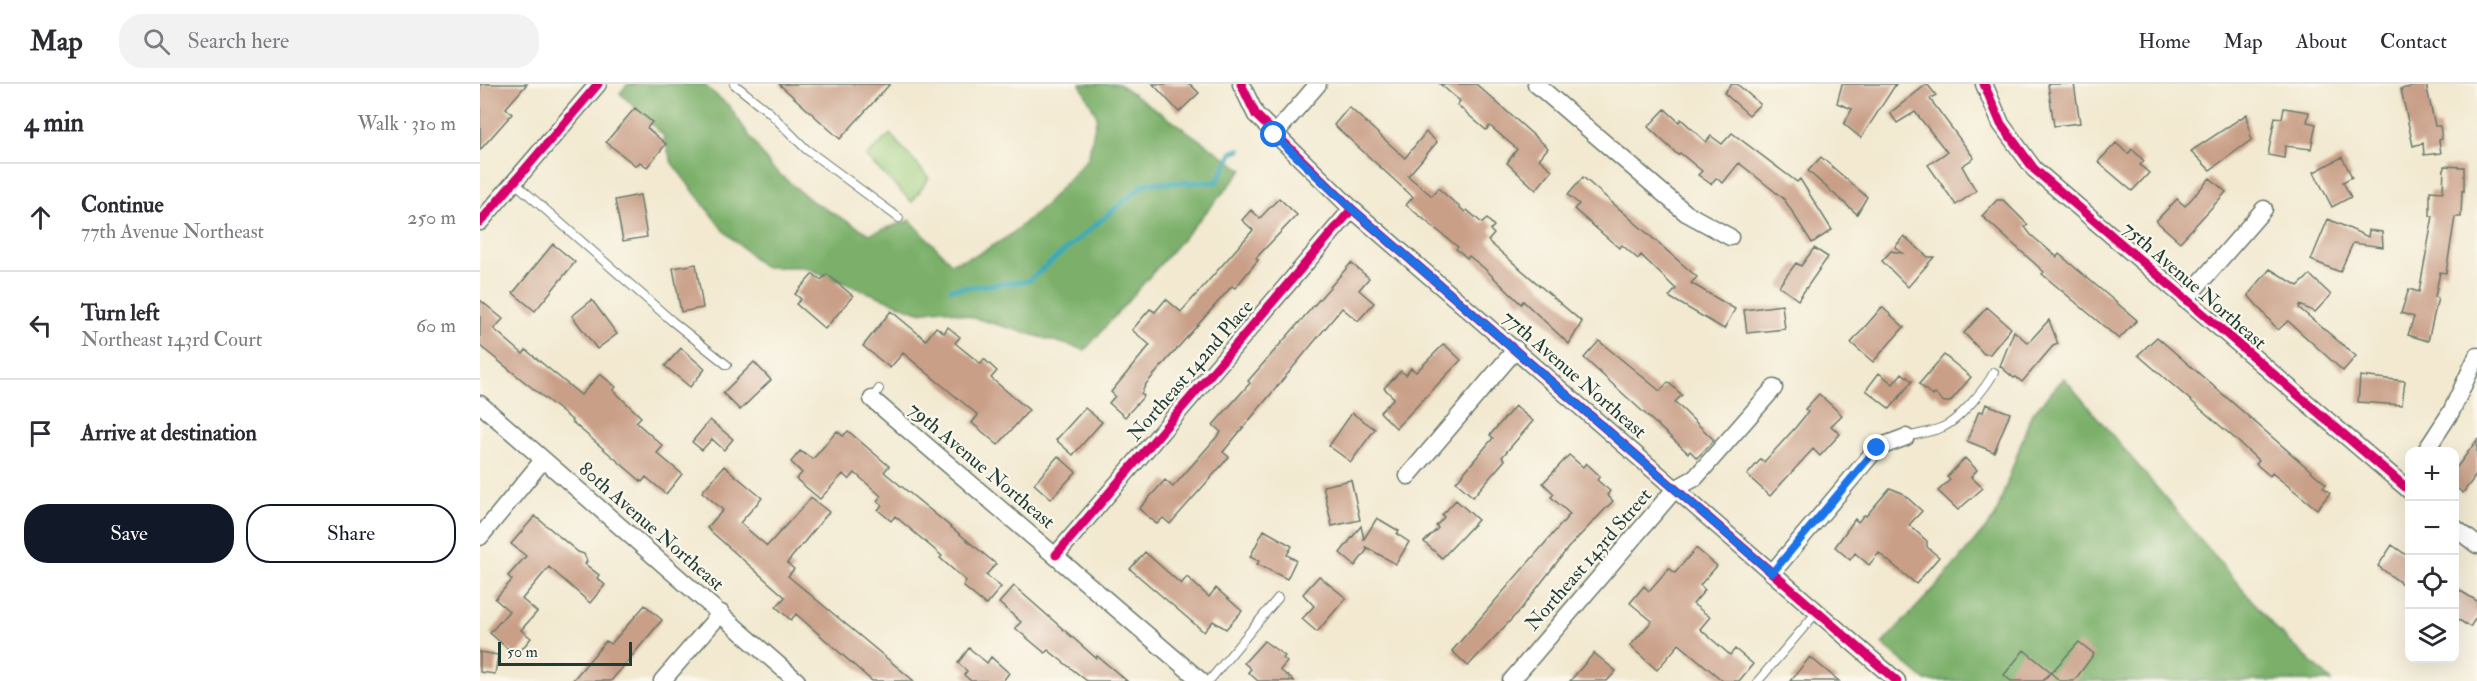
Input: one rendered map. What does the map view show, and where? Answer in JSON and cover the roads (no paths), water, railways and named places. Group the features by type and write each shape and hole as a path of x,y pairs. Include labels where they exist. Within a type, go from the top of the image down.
{"street":[{"path":"480,222 598,84"},
{"name":"77th Avenue Northeast","path":"1241,84 1256,115 1352,209 1897,681"},
{"path":"1274,135 1318,84"},
{"path":"1536,84 1686,213 1730,237"},
{"name":"75th Avenue Northeast","path":"1984,84 2001,124 2034,169 2185,300 2405,480"},
{"name":"Northeast 142nd Place","path":"1056,555 1352,209"},
{"path":"2185,300 2264,209"},
{"path":"1408,476 1516,349"},
{"path":"2428,447 2451,412 2477,356"},
{"name":"Northeast 143rd Street","path":"1511,681 1675,489 1695,478 1773,388"},
{"name":"79th Avenue Northeast","path":"876,394 1201,681"},
{"name":"80th Avenue Northeast","path":"480,404 797,681"},
{"path":"1772,573 1877,448 1906,437"},
{"path":"480,537 543,460"},
{"path":"2459,530 2477,544"},
{"path":"662,681 721,613"}],"lane":[{"path":"735,84 769,112 806,149 899,218"},
{"path":"514,182 727,365"},
{"path":"1906,437 1945,427 1968,406 1994,372"},
{"path":"1209,681 1278,598"},
{"path":"1758,681 1817,612"}],"waterway":[{"path":"951,289 1028,281 1146,183 1217,182 1233,152 1240,150"}]}
